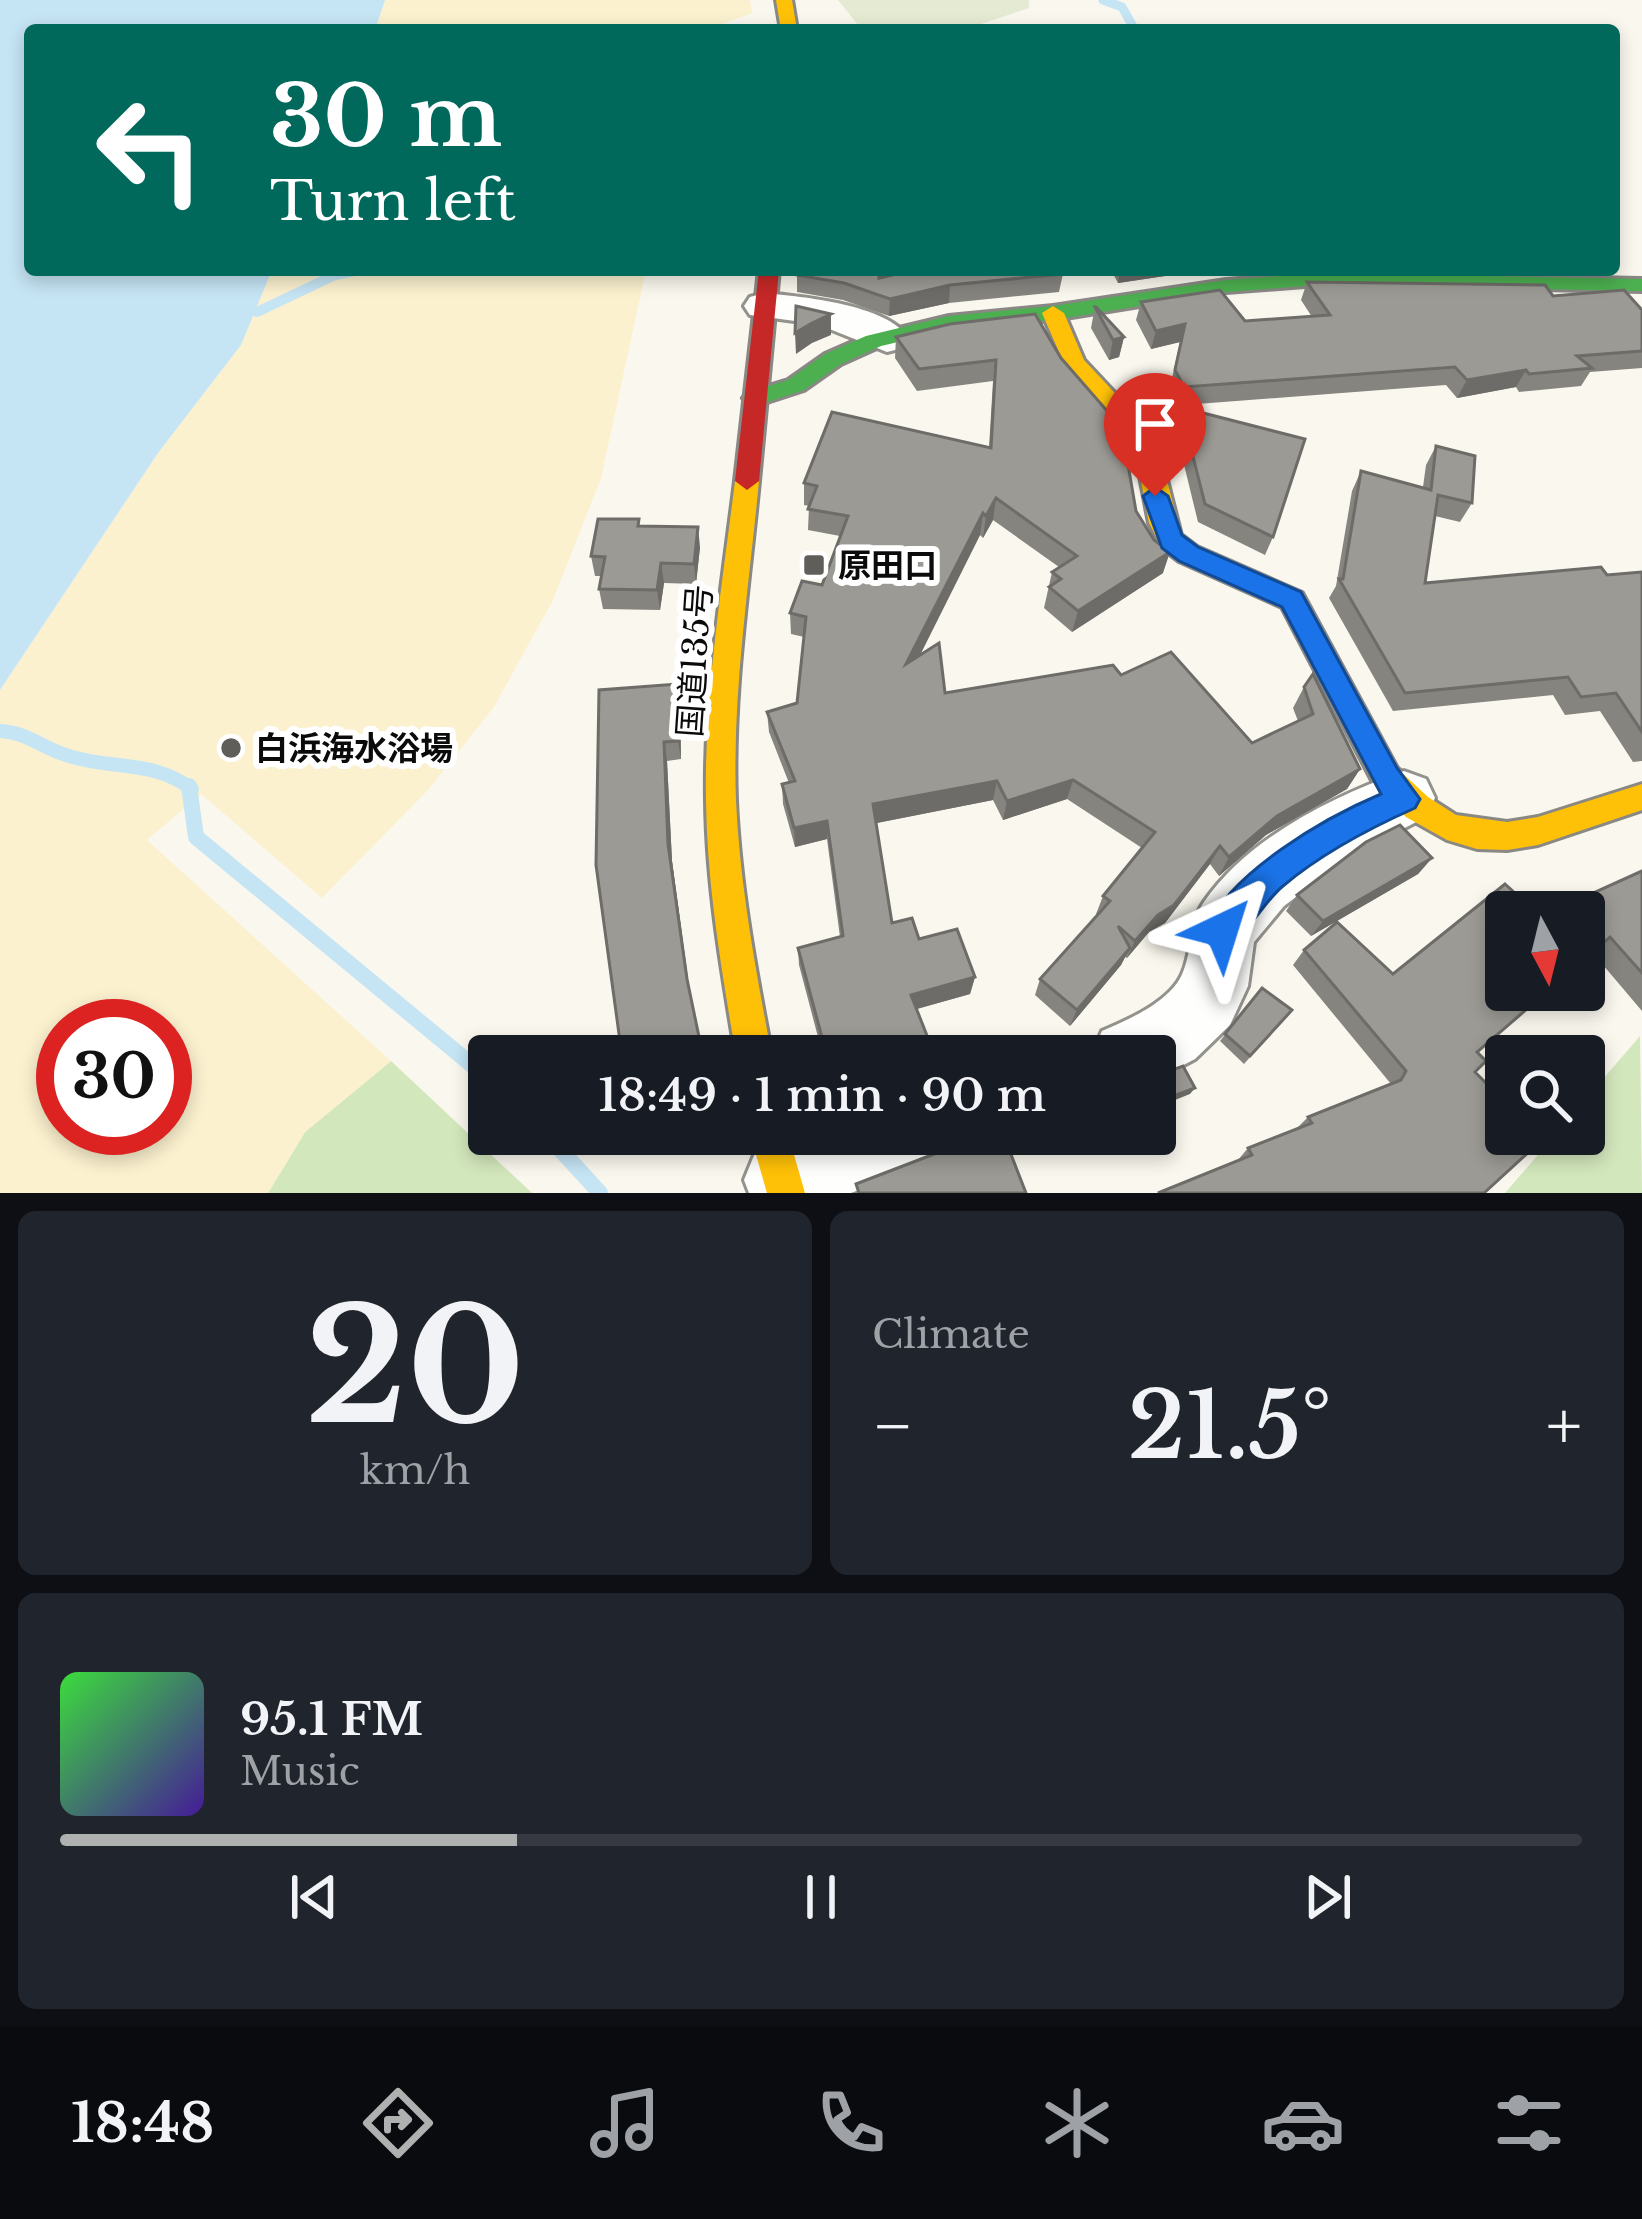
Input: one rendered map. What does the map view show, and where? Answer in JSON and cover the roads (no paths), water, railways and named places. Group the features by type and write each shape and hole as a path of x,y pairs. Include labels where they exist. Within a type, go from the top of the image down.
{"main road":[{"path":"755,398 796,385 833,359 887,338 950,323 1053,313 1226,286 1318,279 1642,285"},
{"name":"国道135号","path":"750,1035 734,947 721,800 727,671 767,288"},
{"path":"1053,313 1074,363 1144,437 1162,523 1171,541 1188,554 1292,600 1386,777 1404,799 1460,833 1501,840 1642,797"}],"street":[{"path":"767,288 887,338"},
{"path":"1171,1035 1189,1021 1217,978 1222,930 1269,877 1366,815 1404,799"},
{"path":"779,1169 832,1155"}],"water":[{"path":"0,0 385,0 377,24 24,24 24,276 270,276 241,345 158,453 0,690"}],"waterway":[{"path":"1103,0 1122,7 1132,24"},
{"path":"257,312 333,276"},
{"path":"0,731 80,759 161,773 189,787"},
{"path":"189,787 196,837 468,1062"},
{"path":"565,1155 600,1193"}],"place":[{"name":"原田口","path":"814,565"},
{"name":"白浜海水浴場","path":"231,748"}]}
